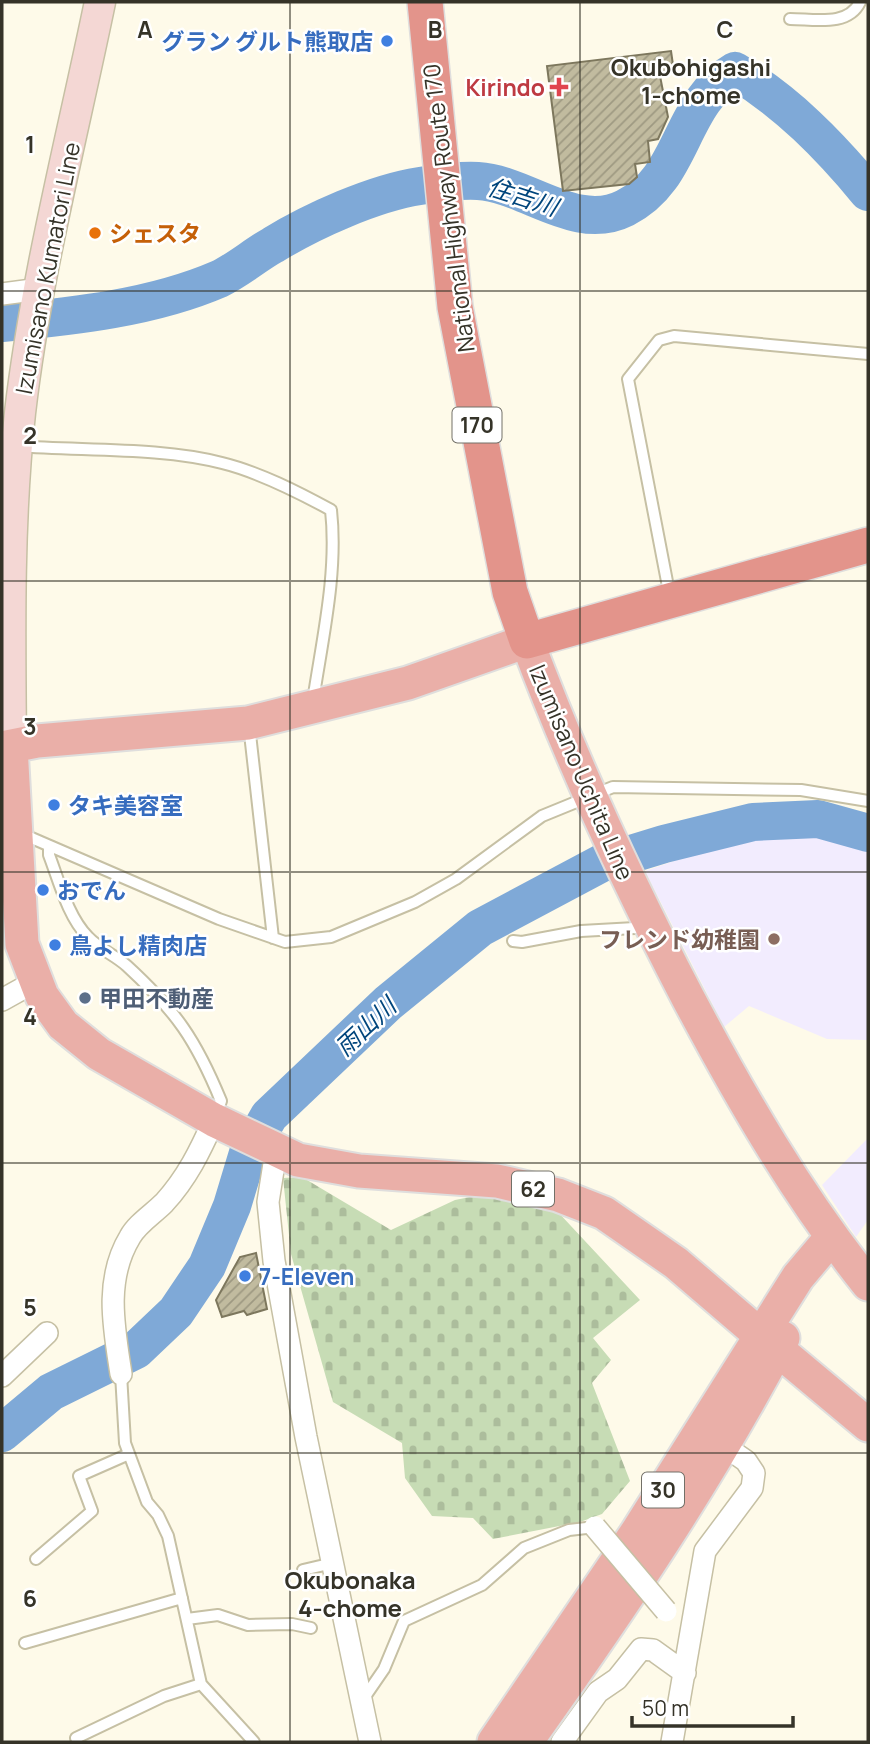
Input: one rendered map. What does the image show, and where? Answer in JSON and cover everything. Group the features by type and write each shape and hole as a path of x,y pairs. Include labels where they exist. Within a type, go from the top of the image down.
{"highway":[{"name":"National Highway Route 170","path":"425,2 455,307 510,592 527,640"},
{"path":"527,640 868,544"}],"main road":[{"name":"Izumisano Kumatori Line","path":"7,747 18,446 39,294 100,2"},
{"name":"Izumisano Uchita Line","path":"7,747 37,741 248,723 408,684 527,640 559,727 648,922 752,1117 831,1238 868,1284"},
{"name":"62","path":"7,747 9,832 22,944 36,981 62,1026 99,1054 248,1137 298,1160 359,1171 497,1181 558,1195 604,1213 637,1233 677,1263 868,1425"},
{"name":"30","path":"494,1742 768,1342 831,1238"},
{"name":"30","path":"526,1742 618,1611 723,1445 768,1342"}],"street":[{"path":"2,294 39,294"},
{"path":"2,1000 36,981"},
{"path":"121,1374 111,1305 119,1263 130,1236 165,1202 193,1167 248,1137 268,1202 274,1261 306,1437 370,1742"},
{"path":"5,1367 47,1333"},
{"path":"672,1742 705,1551 752,1488 754,1473 746,1461 723,1445"},
{"path":"595,1527 666,1611 674,1616 694,1620"},
{"path":"562,1742 598,1692 617,1679 641,1649 653,1650 685,1673"}],"lane":[{"path":"790,19 843,19 855,12 860,2"},
{"path":"670,599 628,379 659,340 674,337 868,354"},
{"path":"18,446 169,455 223,463 303,495 331,510 333,531 328,599 312,708"},
{"path":"248,723 273,938"},
{"path":"9,832 219,919 285,942 331,937 415,902 456,879 542,816 589,794 613,787 801,790 850,795 868,801"},
{"path":"49,847 49,855 73,916 87,937 125,965 184,1025 202,1054 222,1101 248,1137"},
{"path":"513,941 522,942 581,931 635,928 648,922"},
{"path":"121,1374 125,1443 147,1502 158,1515 168,1536 201,1684 251,1738 236,1742"},
{"path":"36,1559 92,1511 79,1476 129,1454"},
{"path":"362,1702 384,1669 404,1621 482,1585 524,1548 569,1530 595,1527"},
{"path":"303,1570 333,1563"},
{"path":"25,1643 182,1598"},
{"path":"187,1619 218,1615 248,1625 292,1624 311,1628"},
{"path":"76,1738 164,1696 201,1684"}],"shaded area":[{"name":"フレンド幼稚園","path":"747,836 824,837 868,851 868,1040 827,1039 749,1006 724,1027 645,871"},
{"path":"868,1138 868,1220 856,1237 822,1185"}],"green space":[{"path":"302,1177 391,1230 455,1200 485,1194 557,1211 640,1300 593,1338 611,1360 592,1383 630,1481 602,1514 580,1522 493,1539 473,1518 432,1516 405,1478 402,1443 333,1402 291,1254 283,1178"}],"building":[{"path":"671,51 674,72 660,76 668,117 658,139 648,141 650,162 635,164 637,177 629,184 563,191 547,66"},
{"name":"7-Eleven","path":"256,1253 267,1309 247,1315 244,1311 222,1317 216,1300 240,1257"}],"waterway":[{"name":"住吉川","path":"2,323 112,309 193,289 219,279 273,245 325,218 364,201 420,186 478,181 496,184 588,215 607,214 625,208 645,195 659,179 702,102 716,85 735,71 772,96 806,125 868,192"},
{"name":"雨山川","path":"2,1433 51,1392 136,1350 176,1312 207,1266 232,1206 248,1153 269,1116 388,1003 480,928 602,863 753,822 818,819 868,833"}],"place":[{"name":"グラン グルト熊取店","path":"387,41"},
{"name":"Kirindo","path":"559,87"},
{"name":"シェスタ","path":"95,233"},
{"name":"タキ美容室","path":"54,805"},
{"name":"おでん","path":"43,890"},
{"name":"フレンド幼稚園","path":"774,939"},
{"name":"鳥よし精肉店","path":"55,945"},
{"name":"甲田不動産","path":"85,998"},
{"name":"7-Eleven","path":"245,1276"}],"district":[{"name":"Okubohigashi 1-chome","path":"691,80"},
{"name":"Okubonaka 4-chome","path":"350,1593"}]}
